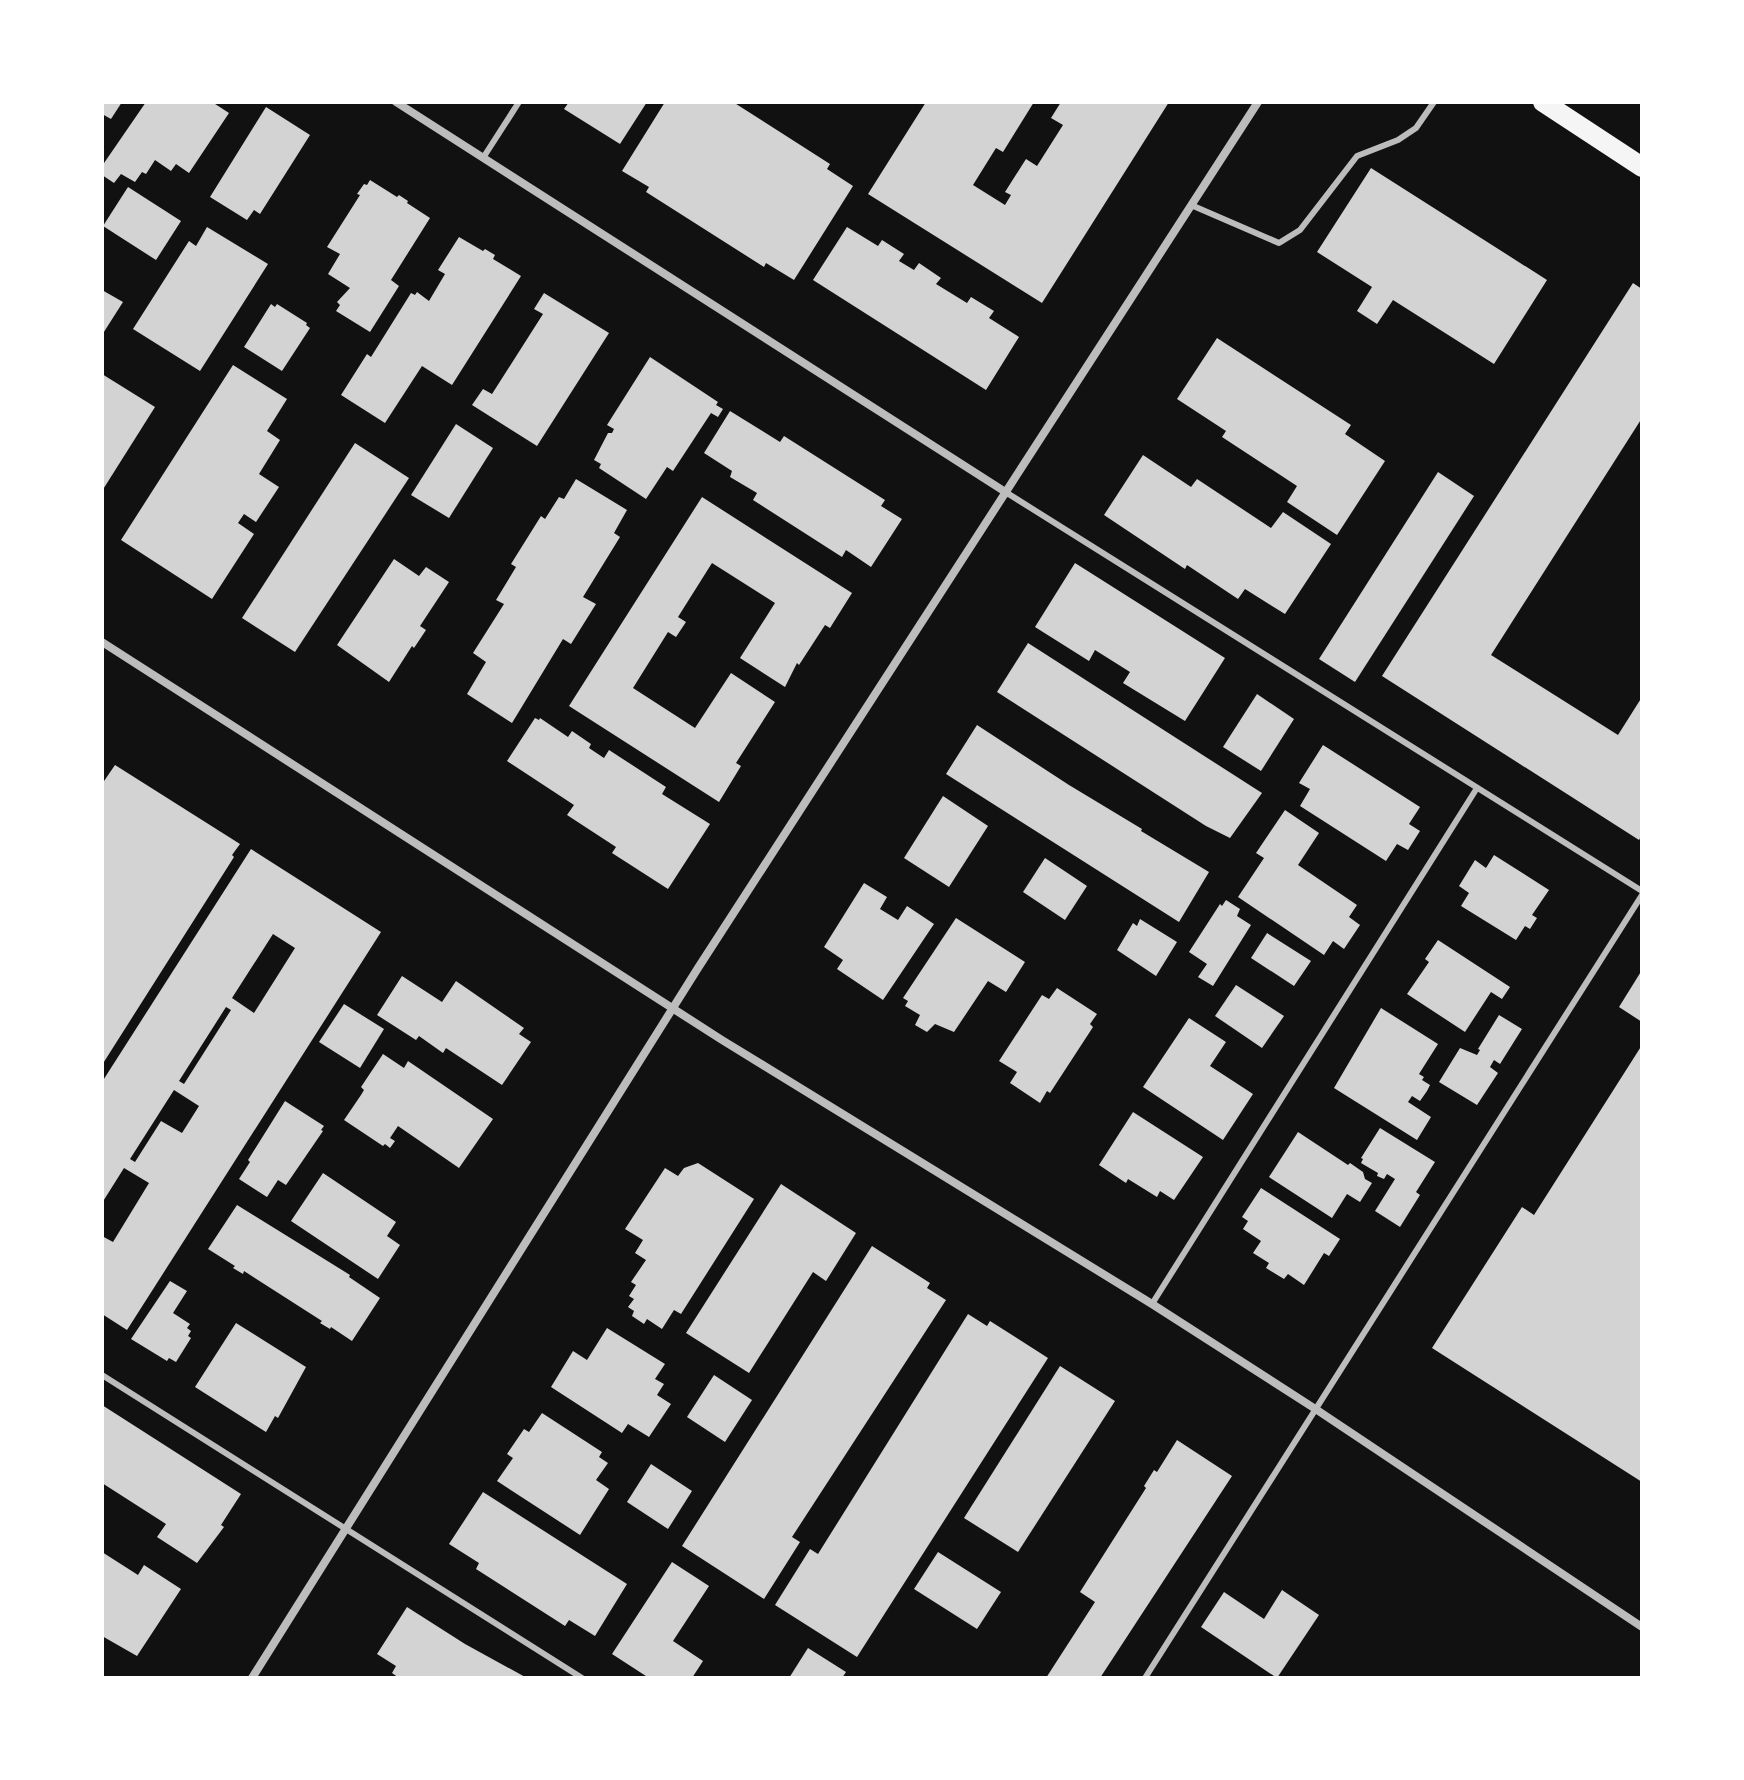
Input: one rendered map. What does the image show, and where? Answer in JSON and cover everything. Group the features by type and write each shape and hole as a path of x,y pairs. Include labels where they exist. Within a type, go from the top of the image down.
{"main road":[{"path":"1543,102 1642,167"}],"street":[{"path":"396,102 1007,493"},
{"path":"252,1678 673,1008 1258,102"},
{"path":"102,642 673,1008 1152,1304 1642,1627"}],"lane":[{"path":"483,158 519,102"},
{"path":"1191,205 1279,243 1300,230 1357,156 1398,140 1416,128 1434,102"},
{"path":"1007,493 1642,893 1145,1678"},
{"path":"1152,1304 1477,788"},
{"path":"102,1375 582,1678"}],"building":[{"path":"102,102 122,102 111,119 102,114"},
{"path":"146,102 212,102 229,113 189,173 176,164 171,171 155,160 146,174 142,172 135,182 121,174 114,183 102,175 102,166"},
{"path":"569,102 647,102 620,144 564,109"},
{"path":"665,102 733,102 830,164 827,169 853,186 794,280 766,263 764,267 646,192 649,187 622,171"},
{"path":"926,102 1034,102 1003,152 996,148 973,185 1005,205 1011,195 1005,192 1026,159 1037,166 1063,125 1051,118 1061,102 1169,102 1042,303 868,194"},
{"path":"266,107 310,135 260,214 254,210 247,220 210,197"},
{"path":"1371,168 1547,280 1494,364 1393,300 1377,324 1357,311 1372,287 1317,252"},
{"path":"370,180 397,197 399,195 430,218 391,280 399,286 370,332 336,311 340,305 337,302 350,288 328,274 340,254 327,247 360,195 357,194"},
{"path":"128,187 181,221 156,260 103,226"},
{"path":"207,227 268,264 200,371 133,329 189,241 196,246"},
{"path":"847,227 878,246 882,240 904,254 899,261 914,270 919,263 941,278 936,284 967,303 971,297 994,311 989,318 1019,337 986,390 813,280"},
{"path":"459,237 495,255 493,259 521,276 452,385 422,366 385,423 341,395 367,354 371,357 411,293 415,295 417,292 429,301 445,274 438,270"},
{"path":"1633,283 1642,289 1642,418 1491,655 1618,735 1642,697 1642,835 1639,840 1382,676"},
{"path":"102,290 123,302 102,335"},
{"path":"544,293 609,333 537,446 472,405 483,389 492,394 543,314 534,309"},
{"path":"271,304 275,307 277,304 310,328 282,371 244,347"},
{"path":"1217,338 1351,425 1345,434 1385,461 1337,535 1287,502 1297,486 1222,437 1226,431 1177,399"},
{"path":"650,357 718,402 716,405 723,409 718,417 711,413 673,471 667,467 646,499 599,468 601,464 594,460 608,433 614,429 607,425"},
{"path":"233,365 287,399 267,431 280,440 259,474 279,487 256,522 244,514 238,523 254,534 212,599 121,540"},
{"path":"102,374 155,407 102,491"},
{"path":"730,411 780,442 784,436 885,500 881,506 902,519 871,567 846,550 842,557 753,500 757,493 730,477 732,471 704,453"},
{"path":"456,424 493,448 449,518 411,495"},
{"path":"355,443 409,478 295,652 242,618"},
{"path":"1143,455 1191,487 1197,479 1271,528 1283,512 1331,544 1285,614 1245,589 1238,599 1187,565 1185,569 1104,515"},
{"path":"1438,472 1474,496 1355,682 1319,659"},
{"path":"576,479 627,510 614,533 620,537 583,597 596,604 571,644 563,639 512,723 467,694 486,662 473,653 504,604 496,600 516,567 511,564 541,516 545,519 559,497 564,499"},
{"path":"702,497 852,593 830,628 825,625 799,665 797,663 785,687 740,658 775,603 712,563 678,617 686,622 676,637 668,632 633,688 695,728 731,673 775,702 736,763 741,766 719,802 569,706"},
{"path":"394,559 419,576 426,567 449,582 420,626 426,630 389,682 337,645"},
{"path":"1075,563 1225,658 1185,721 1123,683 1130,672 1095,650 1089,661 1035,627"},
{"path":"1028,643 1262,793 1230,838 1206,826 997,692"},
{"path":"1257,694 1294,719 1261,771 1223,747"},
{"path":"535,718 540,718 568,737 572,731 604,758 609,750 666,787 662,794 710,824 668,889 612,853 616,847 567,815 574,805 507,761"},
{"path":"977,725 1209,872 1179,922 946,774"},
{"path":"1323,745 1420,807 1409,824 1420,831 1408,850 1397,844 1386,861 1300,806 1310,789 1299,783"},
{"path":"115,765 240,844 102,1065 102,784"},
{"path":"943,796 988,826 949,887 904,858"},
{"path":"1285,810 1319,833 1298,865 1357,905 1349,917 1360,925 1344,949 1333,941 1324,955 1238,897 1264,858 1256,853"},
{"path":"251,849 381,932 127,1330 102,1314 102,1236 113,1242 149,1183 124,1168 102,1203 102,1082","holes":["273,934 295,948 254,1013 232,998","226,1007 231,1010 184,1084 179,1081","174,1090 199,1106 182,1133 161,1121 135,1162 130,1159"]},
{"path":"1494,855 1549,890 1532,915 1537,918 1530,929 1525,926 1516,940 1461,906 1469,893 1459,886 1475,860 1486,868"},
{"path":"1045,858 1087,886 1065,920 1023,892"},
{"path":"864,883 887,897 880,909 898,920 907,906 934,924 883,1000 837,969 843,960 824,947"},
{"path":"1226,900 1240,909 1237,916 1251,925 1213,986 1198,977 1207,964 1189,952 1220,904 1222,906"},
{"path":"956,918 1025,962 1006,992 988,981 954,1032 935,1024 927,1032 915,1025 920,1015 905,1006 908,1001 903,998"},
{"path":"1140,919 1177,942 1156,976 1117,950 1133,923 1137,926"},
{"path":"1267,933 1311,961 1294,986 1251,958"},
{"path":"1438,940 1510,987 1502,999 1491,992 1465,1032 1407,994 1429,962 1425,959"},
{"path":"1642,970 1642,1022 1619,1007"},
{"path":"402,976 442,1002 456,981 524,1028 519,1034 531,1042 502,1085 446,1048 443,1053 419,1036 416,1040 377,1015"},
{"path":"1236,985 1284,1016 1262,1048 1215,1016"},
{"path":"1057,988 1097,1014 1090,1024 1093,1027 1050,1093 1047,1091 1040,1103 1010,1083 1017,1072 999,1061 1042,995 1049,999"},
{"path":"344,1004 384,1029 360,1068 319,1042"},
{"path":"1381,1008 1438,1044 1419,1074 1430,1085 1427,1091 1420,1101 1412,1096 1408,1102 1431,1117 1417,1140 1334,1088"},
{"path":"1499,1015 1522,1029 1500,1064 1494,1060 1490,1067 1498,1073 1477,1105 1439,1082 1460,1048 1477,1055"},
{"path":"1189,1018 1226,1042 1210,1066 1253,1094 1223,1140 1143,1087"},
{"path":"1642,1045 1642,1482 1432,1348 1522,1207 1534,1215"},
{"path":"383,1054 404,1068 408,1061 493,1119 459,1168 398,1126 390,1138 395,1141 390,1148 344,1120"},
{"path":"285,1101 324,1126 286,1185 278,1180 267,1197 239,1179"},
{"path":"1133,1112 1203,1157 1174,1200 1160,1191 1157,1197 1128,1179 1126,1183 1099,1165"},
{"path":"1380,1128 1435,1162 1416,1192 1420,1195 1400,1227 1375,1211 1395,1179 1387,1174 1384,1179 1377,1176 1378,1173 1361,1163"},
{"path":"1298,1132 1363,1172 1365,1179 1372,1183 1360,1202 1347,1194 1332,1218 1269,1177"},
{"path":"698,1163 754,1199 681,1314 674,1310 662,1329 647,1319 644,1324 632,1316 634,1311 628,1307 634,1299 629,1296 636,1285 631,1282 646,1260 635,1253 643,1240 625,1229 665,1168 678,1176 684,1168"},
{"path":"323,1173 396,1222 387,1236 400,1245 378,1279 291,1221"},
{"path":"781,1184 856,1233 826,1281 813,1272 749,1373 686,1333"},
{"path":"1261,1188 1340,1239 1329,1256 1324,1253 1304,1285 1288,1274 1284,1279 1266,1268 1269,1263 1253,1253 1261,1241 1243,1229 1248,1221 1242,1217"},
{"path":"237,1205 350,1275 380,1298 352,1341 244,1271 243,1274 233,1268 235,1266 208,1249"},
{"path":"872,1246 930,1283 927,1288 946,1300 792,1537 800,1542 764,1599 682,1546"},
{"path":"170,1281 187,1291 173,1313 190,1324 187,1328 191,1331 188,1336 191,1338 176,1362 169,1358 167,1361 131,1339"},
{"path":"968,1314 987,1326 990,1321 1048,1358 857,1657 775,1605 810,1549 818,1554"},
{"path":"236,1323 306,1367 278,1418 275,1416 266,1432 195,1387"},
{"path":"607,1328 665,1364 655,1379 664,1384 657,1395 671,1404 649,1437 628,1424 622,1433 551,1387 573,1351 587,1360"},
{"path":"1060,1366 1115,1401 1018,1552 964,1518"},
{"path":"714,1375 752,1400 725,1442 687,1417"},
{"path":"102,1405 241,1494 221,1525 224,1527 197,1563 157,1537 166,1524 102,1483"},
{"path":"542,1413 602,1452 599,1457 608,1463 596,1480 609,1489 580,1535 497,1481 513,1458 507,1454 524,1429 529,1432"},
{"path":"1177,1440 1232,1476 1100,1678 1046,1678 1095,1602 1080,1592 1146,1488 1144,1486 1154,1470 1157,1472"},
{"path":"651,1464 692,1491 668,1529 627,1502"},
{"path":"483,1492 627,1584 595,1636 569,1620 565,1626 476,1569 479,1563 449,1544"},
{"path":"102,1552 138,1575 144,1565 181,1589 137,1656 102,1636"},
{"path":"938,1552 1001,1592 977,1629 914,1589"},
{"path":"672,1562 709,1586 673,1641 703,1661 692,1678 649,1678 612,1654"},
{"path":"1282,1590 1319,1615 1277,1678 1201,1627 1224,1592 1264,1619"},
{"path":"407,1607 527,1678 399,1678 392,1673 396,1666 377,1654"},
{"path":"808,1648 846,1672 842,1678 789,1678"}]}
